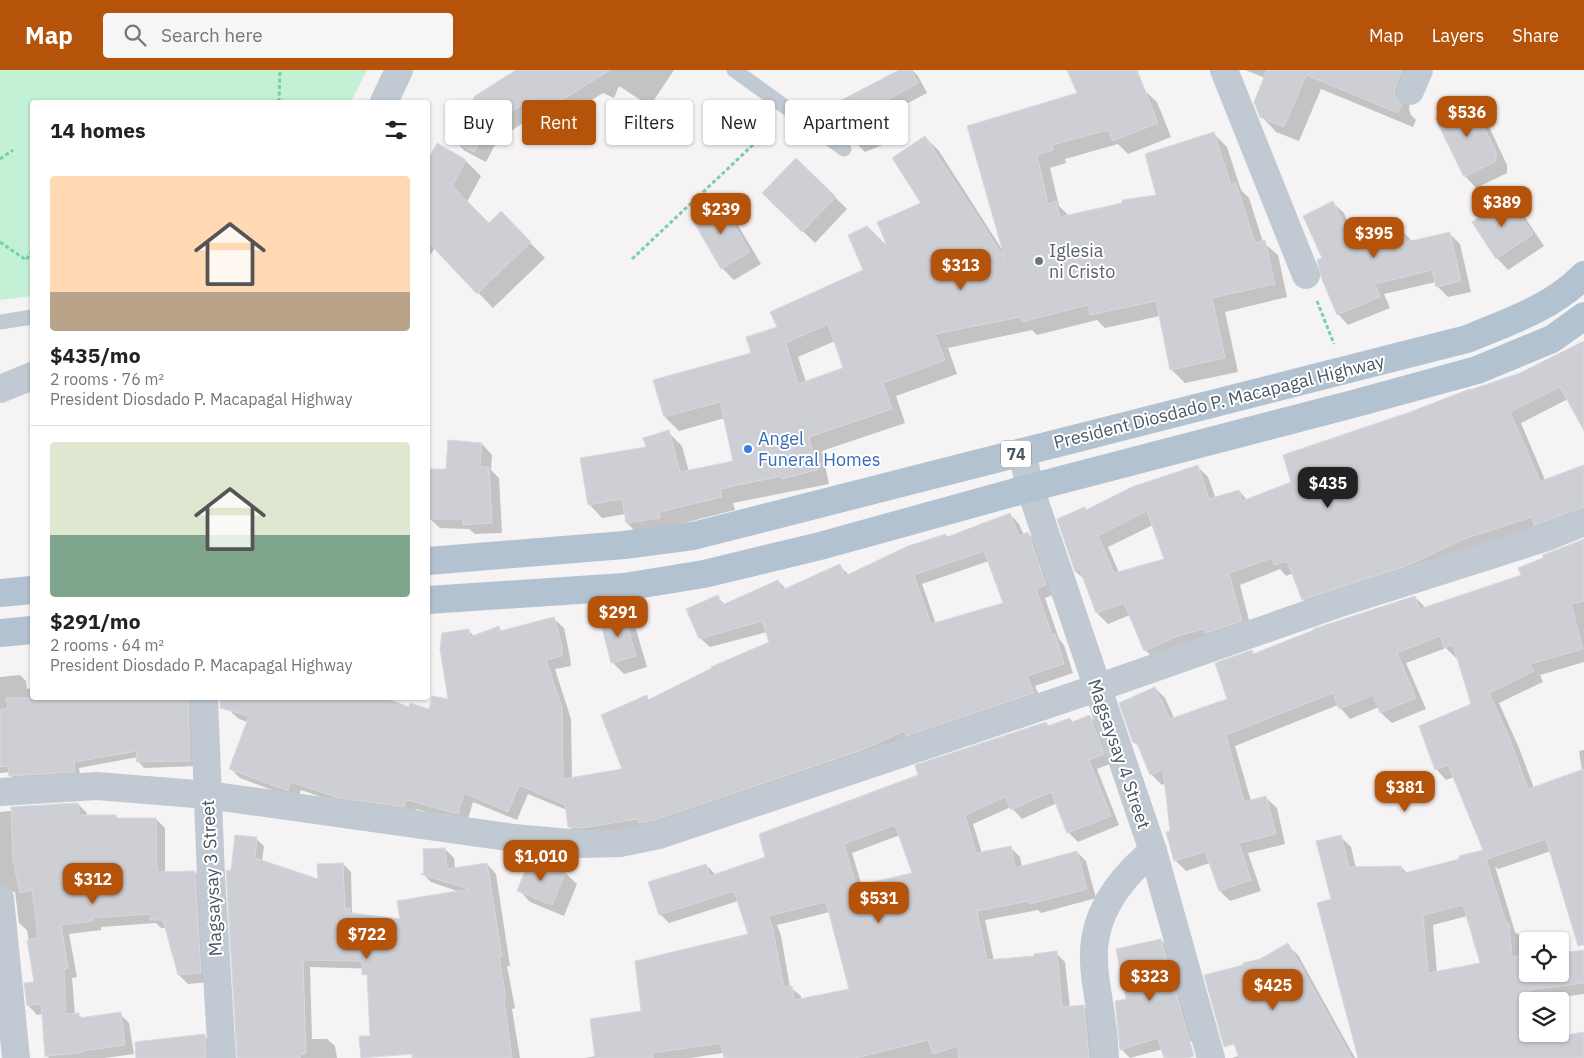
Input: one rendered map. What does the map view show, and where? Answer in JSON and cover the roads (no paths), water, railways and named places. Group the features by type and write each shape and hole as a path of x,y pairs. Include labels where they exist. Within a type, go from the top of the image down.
{"main road":[{"name":"President Diosdado P. Macapagal Highway","path":"430,561 624,545 693,536 1467,339 1536,311 1584,275"},
{"name":"President Diosdado P. Macapagal Highway","path":"430,600 624,587 704,574 820,546 1030,488 1477,370 1552,339 1584,316"},
{"path":"0,593 30,590"},
{"path":"0,633 30,630"}],"street":[{"path":"385,100 399,70"},
{"path":"385,100 413,70"},
{"path":"1224,70 1306,275"},
{"path":"0,389 30,377"},
{"name":"Magsaysay 4 Street","path":"1022,452 1030,488 1152,851 1211,1058"},
{"path":"0,792 97,786 208,796 514,838 581,844 620,843 659,835 1096,688 1337,604 1547,537 1584,522"},
{"name":"Magsaysay 3 Street","path":"204,700 222,1058"},
{"path":"1105,1058 1095,976 1095,939 1104,910 1120,884 1139,862 1152,851"},
{"path":"0,898 16,1058"}],"lane":[{"path":"734,70 844,149"},
{"path":"0,322 30,316"}],"place":[{"name":"Iglesia ni Cristo","path":"1039,261"},
{"name":"Angel Funeral Homes","path":"748,449"}]}
